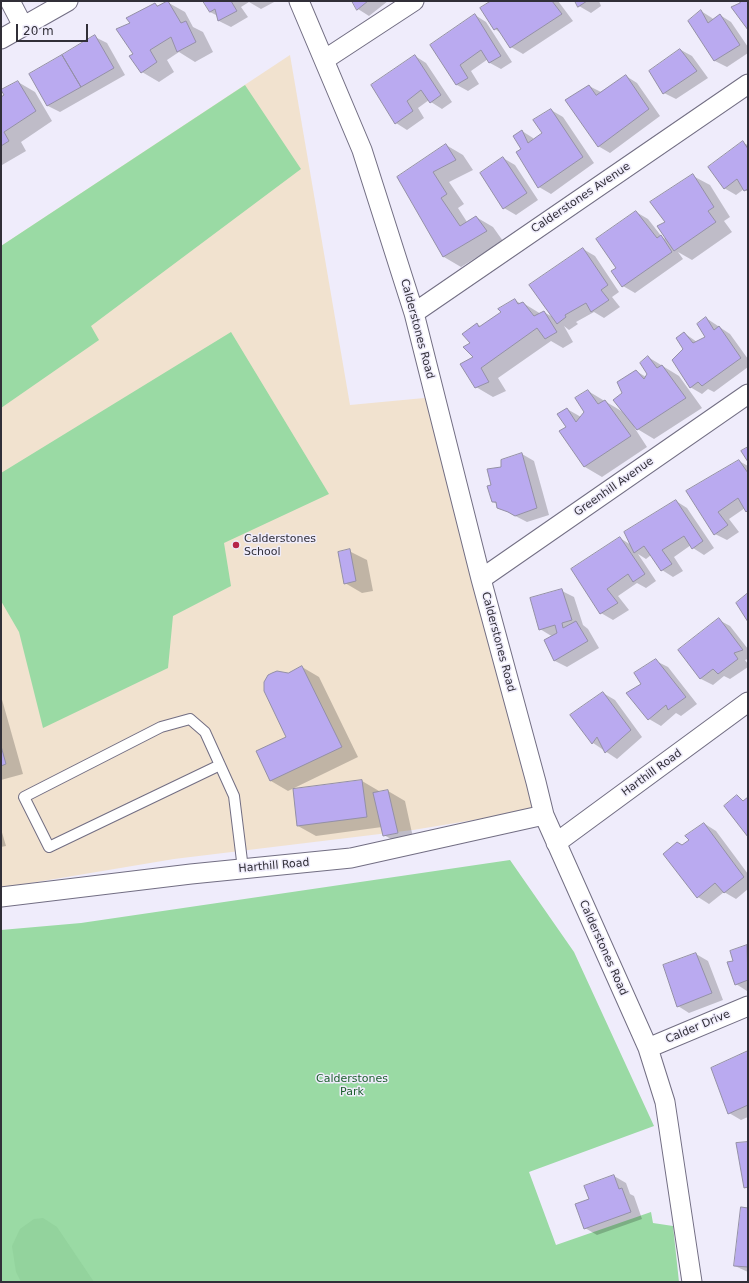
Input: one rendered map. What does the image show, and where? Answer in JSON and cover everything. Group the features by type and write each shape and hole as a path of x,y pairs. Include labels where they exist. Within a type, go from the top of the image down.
{"street":[{"path":"10,1 23,26"},
{"path":"1,39 68,1"},
{"name":"Calderstones Road","path":"299,1 362,150 414,312 481,579 544,815 648,1048 665,1102 692,1282"},
{"path":"324,60 414,1"},
{"name":"Calderstones Avenue","path":"414,312 748,84"},
{"name":"Greenhill Avenue","path":"481,579 748,394"},
{"name":"Harthill Road","path":"556,843 748,702"},
{"name":"Harthill Road","path":"1,897 191,874 351,858 544,815"},
{"name":"Calder Drive","path":"648,1048 748,1006"}],"lane":[{"path":"220,765 49,847 24,797 161,726 190,719 205,732 220,765 234,796 243,869"}],"shaded area":[{"name":"Calderstones School","path":"290,55 350,405 435,397 534,810 413,830 174,859 1,888 1,246"}],"green space":[{"path":"245,85 301,169 91,326 99,340 1,408 1,246"},
{"path":"231,332 329,494 224,543 231,586 173,616 168,668 43,728 19,632 1,601 1,473"},
{"name":"Calderstones Park","path":"510,860 574,952 654,1126 529,1172 556,1245 651,1212 653,1223 673,1226 679,1282 1,1282 1,930 81,923"},
{"path":"43,1218 57,1227 94,1282 21,1282 16,1272 12,1246 20,1229 34,1219"}],"building":[{"path":"168,1 181,23 186,21 196,42 177,52 171,37 150,50 157,62 141,73 129,56 133,54 116,29 130,23 126,18 155,3 157,6"},
{"path":"203,1 231,1 237,11 218,21 215,9 210,12"},
{"path":"352,1 368,1 357,10"},
{"path":"491,1 552,1 562,14 510,48 497,28 494,30 480,8"},
{"path":"575,1 587,1 578,7"},
{"path":"739,1 748,1 748,30 731,7 740,3"},
{"path":"701,10 708,23 720,14 740,45 714,61 688,21"},
{"path":"475,14 501,56 489,63 481,50 460,65 468,78 456,85 430,45"},
{"path":"95,35 114,68 81,87 62,55"},
{"path":"680,49 697,71 663,94 649,71"},
{"path":"62,55 81,87 47,106 29,74"},
{"path":"415,55 441,95 430,103 421,90 407,101 413,111 395,124 371,85"},
{"path":"626,75 649,109 598,147 565,100 589,85 596,95"},
{"path":"18,81 36,111 4,132 9,141 1,146 1,97 4,95 1,90"},
{"path":"551,109 583,157 538,188 516,152 521,149 513,136 522,130 528,143 542,133 533,120"},
{"path":"743,141 748,149 748,189 744,191 737,179 724,189 708,167"},
{"path":"446,144 456,160 433,172 447,194 441,198 460,226 476,216 487,231 443,257 397,177"},
{"path":"503,157 527,193 503,209 480,173"},
{"path":"693,174 714,207 708,211 716,222 674,251 657,226 665,222 650,202"},
{"path":"636,211 657,238 661,235 672,252 622,287 611,271 616,268 596,239"},
{"path":"583,248 608,285 601,290 609,300 591,312 586,303 565,315 566,317 557,324 529,285"},
{"path":"515,299 518,304 523,302 534,316 544,311 557,332 545,339 537,328 481,368 489,382 475,388 460,364 473,357 463,347 470,343 462,334 477,323 479,327 501,312 498,309"},
{"path":"706,317 714,330 719,326 741,358 702,386 698,382 690,388 672,360 683,349 676,338 684,332 693,343 705,337 697,324"},
{"path":"648,356 657,368 662,365 686,398 637,430 613,400 622,393 617,382 636,370 644,379 647,374 640,363"},
{"path":"588,390 598,404 605,400 631,436 584,467 559,431 566,427 557,414 567,408 576,422 584,412 575,398"},
{"path":"748,447 748,462 741,451"},
{"path":"522,453 537,508 515,516 497,508 496,502 492,502 487,486 491,485 487,469 501,467 501,460"},
{"path":"739,460 748,473 748,510 746,512 738,498 718,512 728,525 714,535 686,491"},
{"path":"676,500 703,541 692,549 684,536 662,550 672,564 661,571 644,546 634,553 624,532"},
{"path":"620,537 645,574 633,582 628,574 607,589 618,603 600,614 571,569"},
{"path":"350,549 356,581 344,584 338,552"},
{"path":"562,589 572,620 562,623 563,628 576,621 588,641 554,661 544,640 557,633 555,625 539,630 530,598"},
{"path":"748,593 748,622 736,603"},
{"path":"719,618 743,650 734,653 738,659 718,674 713,669 700,679 678,650"},
{"path":"656,659 686,697 668,710 666,705 648,720 626,693 641,684 634,673"},
{"path":"302,666 342,747 270,781 256,751 286,737 264,691 264,682 268,675 272,673 277,671 288,673"},
{"path":"603,692 631,730 605,753 597,737 592,744 570,715"},
{"path":"1,746 6,764 1,766"},
{"path":"362,780 367,817 297,826 293,789"},
{"path":"388,790 398,833 383,836 373,793"},
{"path":"737,795 743,801 748,797 748,837 724,806"},
{"path":"704,823 744,877 724,893 715,883 697,898 663,854 677,842 682,845 689,840 685,836"},
{"path":"747,945 748,980 735,985 727,962 733,961 730,951"},
{"path":"696,953 712,993 677,1007 663,965"},
{"path":"748,1051 748,1105 728,1114 711,1068"},
{"path":"748,1142 748,1187 744,1188 736,1143"},
{"path":"614,1175 619,1189 622,1188 631,1212 584,1229 575,1204 589,1199 584,1186"},
{"path":"741,1207 748,1208 748,1267 734,1266"}],"place":[{"name":"Calderstones School","path":"236,545"}]}
